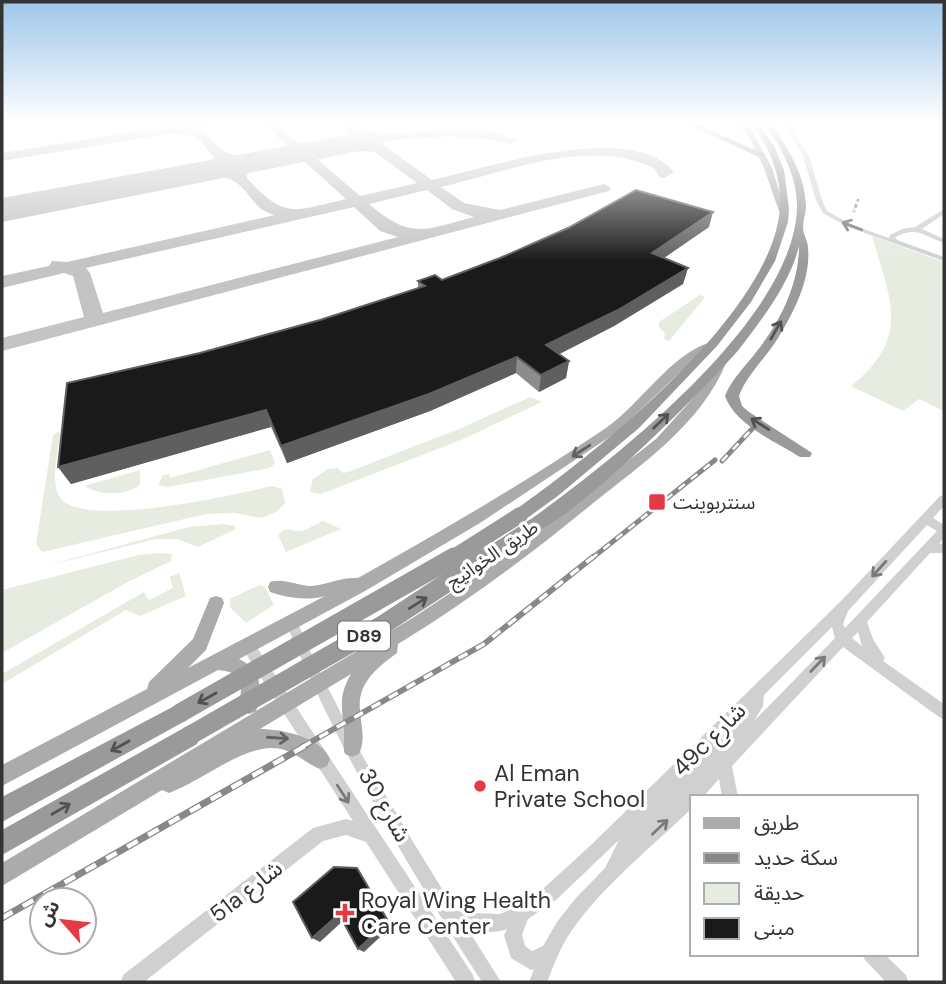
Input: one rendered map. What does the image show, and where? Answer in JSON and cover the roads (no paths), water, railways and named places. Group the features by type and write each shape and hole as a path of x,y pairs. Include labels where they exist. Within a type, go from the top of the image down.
{"highway":[{"name":"طريق الخوانيج","path":"2,810 526,521 576,474 626,433 708,346 768,265 784,214 781,169"},
{"name":"طريق الخوانيج","path":"2,843 384,624 526,521 621,459 720,363 772,294 799,231 800,192 792,169"},
{"path":"800,192 803,185 801,169"},
{"path":"799,231 805,255 792,299 763,351 737,385 732,396 740,411 805,453"}],"main road":[{"path":"767,169 784,214"},
{"path":"2,776 359,586 475,519 598,439 642,404 690,357 708,346"},
{"path":"2,875 189,763 315,683 417,624 507,565 641,460 694,408 715,380 720,363"},
{"path":"276,587 311,593 344,584 359,586"},
{"path":"151,695 200,645 216,603"},
{"path":"352,747 355,731 350,703 358,678 371,662 417,624"},
{"path":"189,763 240,720 251,702 253,685 247,671 234,663 216,662"},
{"path":"147,788 182,778 241,745 264,737 290,739 320,759"}],"street":[{"path":"810,169 825,212 843,223 944,258"},
{"path":"894,242 892,236 904,230 917,229 942,214"},
{"path":"917,229 944,241"},
{"name":"49c شارع","path":"446,911 483,924 500,923 522,913 551,893 597,851 847,603 944,499"},
{"path":"925,518 944,531"},
{"name":"49c شارع","path":"697,795 724,762 944,531"},
{"path":"927,550 944,548"},
{"path":"847,603 837,624 842,639 899,670"},
{"path":"860,620 870,648 899,670 944,712"},
{"name":"شارع 30","path":"291,621 315,683 446,911 492,982"},
{"name":"شارع 30","path":"247,644 466,982"},
{"path":"610,873 630,837 753,710 757,691"},
{"path":"724,762 730,795"},
{"name":"49c شارع","path":"538,982 548,953 567,920 610,873 689,805"},
{"name":"51a شارع","path":"130,982 319,834 346,827 371,836"},
{"path":"522,913 513,935 517,952 531,961 548,953"},
{"path":"873,956 899,982"}],"railway":[{"path":"854,211 858,200"},
{"path":"722,461 752,429"},
{"path":"591,559 715,460"},
{"path":"302,747 484,644 593,557"},
{"path":"2,918 305,746"}],"place":[{"name":"سنتربوينت","path":"657,502"},
{"name":"Al Eman Private School","path":"480,786"},
{"name":"Royal Wing Health Care Center","path":"345,913"}]}
